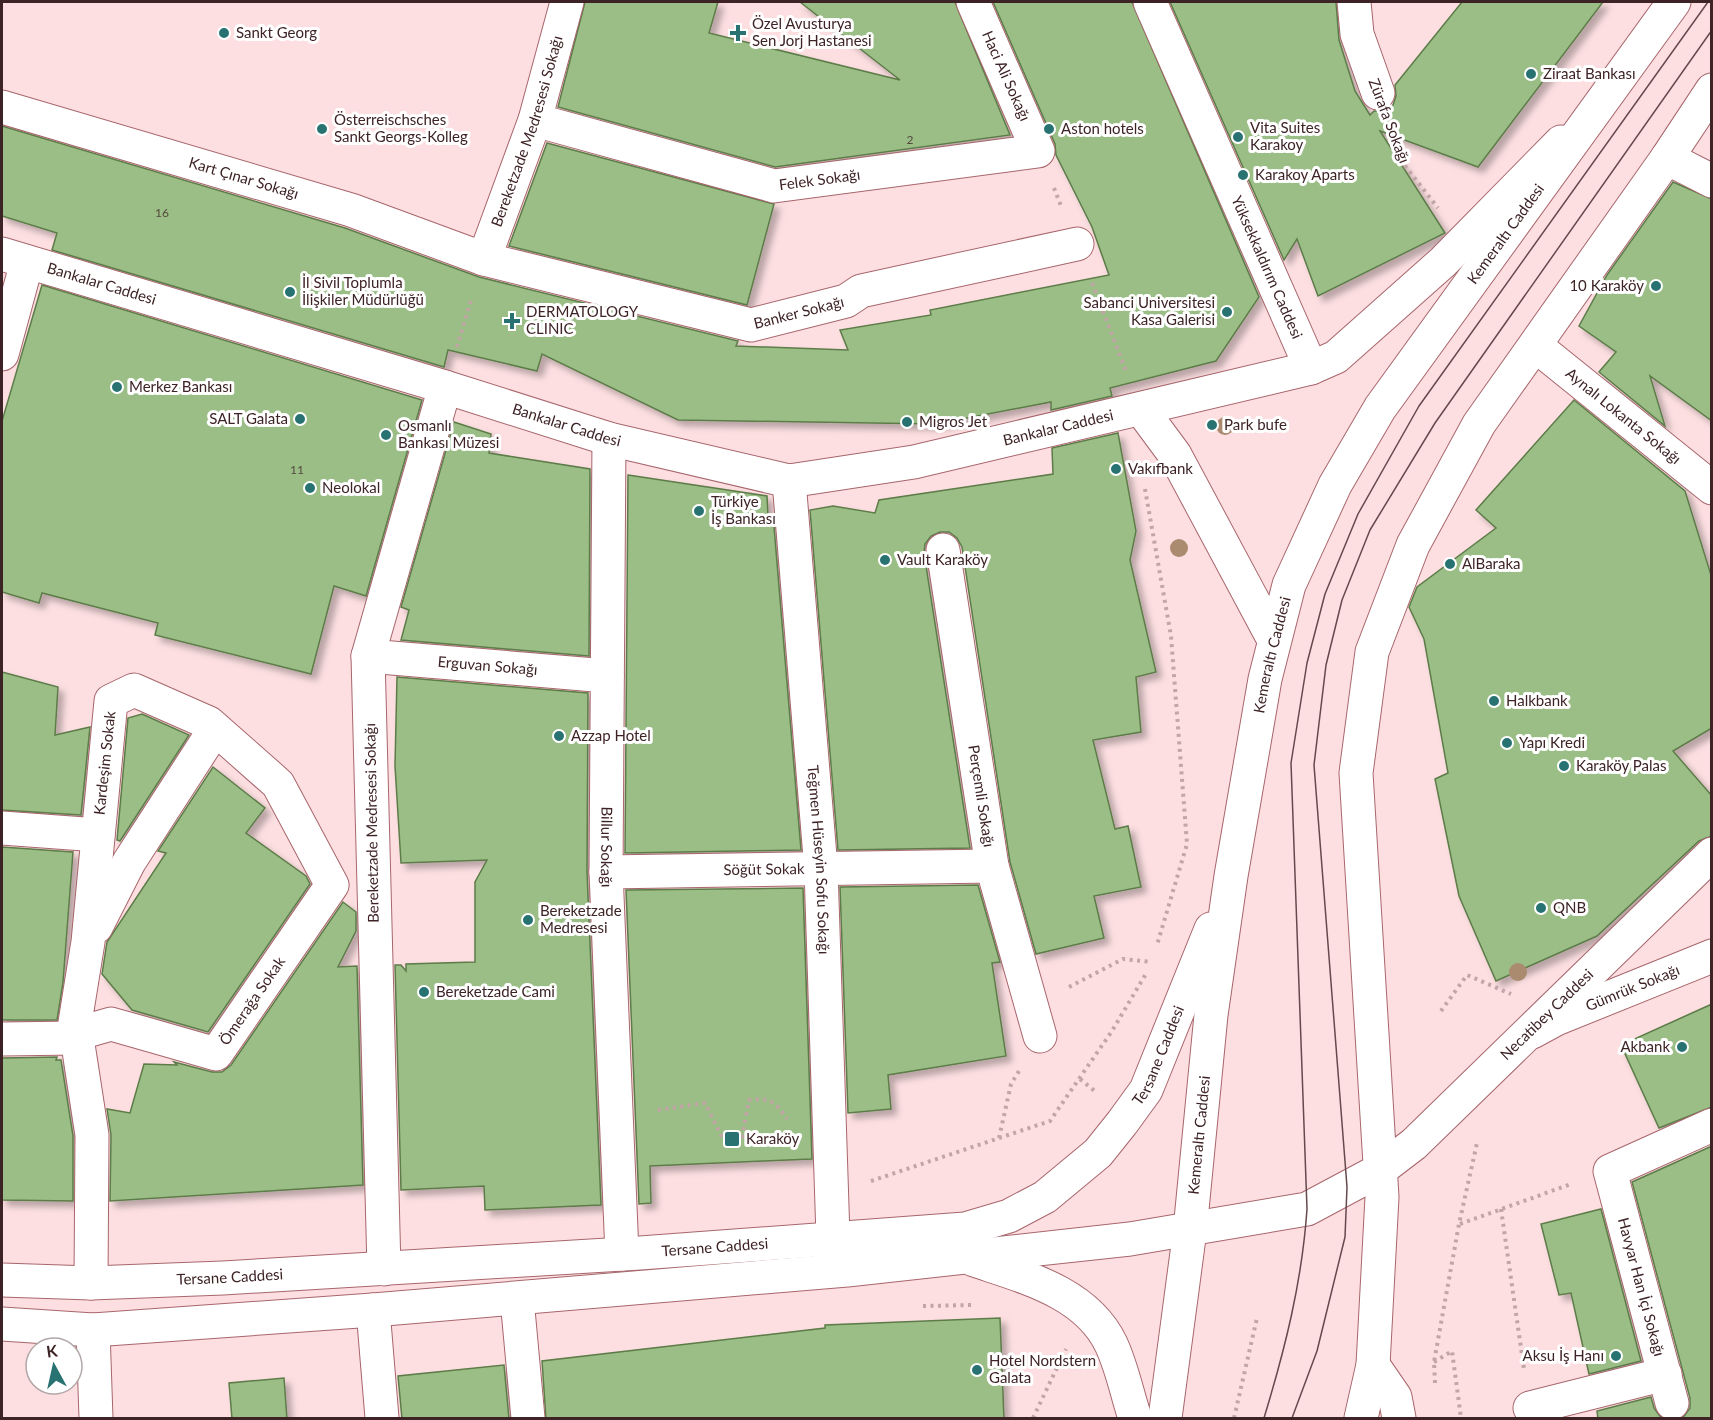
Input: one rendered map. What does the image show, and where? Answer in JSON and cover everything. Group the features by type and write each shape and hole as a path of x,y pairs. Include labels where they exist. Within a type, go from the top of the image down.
{"street":[{"name":"Bereketzade Medresesi Sokağı","path":"484,259 536,120 567,2"},
{"name":"Haci Ali Sokağı","path":"973,2 1038,152"},
{"name":"Yüksekkaldırım Caddesi","path":"1150,2 1311,368"},
{"name":"Zürafa Sokağı","path":"1354,2 1357,34 1378,93"},
{"name":"Kemeraltı Caddesi","path":"1165,1419 1190,1230 1211,1015 1230,876 1274,640 1289,585 1335,485 1380,408 1674,2"},
{"path":"1361,1419 1373,1365 1381,1234 1380,1170 1356,773 1372,652 1413,545 1479,424 1536,346 1712,90"},
{"name":"Bankalar Caddesi","path":"14,258 445,387 609,439 789,481 914,462 1311,368 1336,357 1466,242 1502,201 1604,101"},
{"name":"Kart Çınar Sokağı","path":"2,108 351,210 484,259"},
{"name":"Felek Sokağı","path":"536,120 774,186 1038,152"},
{"path":"1667,158 1712,181"},
{"name":"Banker Sokağı","path":"484,259 751,325 846,301 861,291 1077,244"},
{"path":"2,354 14,258"},
{"name":"Aynalı Lokanta Sokağı","path":"1536,346 1712,488"},
{"name":"Bereketzade Medresesi Sokağı","path":"384,1269 368,656 445,387"},
{"path":"1141,409 1175,455 1274,640"},
{"name":"Billur Sokağı","path":"609,439 606,872 621,1254"},
{"name":"Teğmen Hüseyin Sofu Sokağı","path":"789,481 821,870 833,1237"},
{"name":"Perçemli Sokağı","path":"943,550 992,866 1040,1036"},
{"name":"Erguvan Sokağı","path":"368,656 607,676"},
{"name":"Kardeşim Sokak","path":"91,1282 92,1135 75,1036 88,942 111,701 134,690 209,723 278,784 332,885"},
{"name":"Kardeşim Sokak","path":"88,942 129,861 215,729"},
{"path":"2,828 98,835"},
{"name":"Necatibey Caddesi","path":"1190,1230 1307,1209 1380,1170 1414,1144 1520,1038 1549,1013 1712,854"},
{"name":"Söğüt Sokak","path":"606,872 992,866"},
{"name":"Tersane Caddesi","path":"2,1280 91,1282 384,1269 621,1254 965,1229 1009,1216 1045,1197 1098,1153 1146,1090 1230,876"},
{"name":"Ömerağa Sokak","path":"2,1039 75,1036 111,1024 216,1054 332,885"},
{"name":"Gümrük Sokağı","path":"1520,1038 1556,1019 1712,956"},
{"path":"1610,1171 1712,1125"},
{"name":"Havyar Han İçi Sokağı","path":"1530,1408 1668,1388 1610,1171"},
{"path":"2,1324 93,1330 517,1299 966,1258 1190,1230"},
{"path":"966,1258 1023,1277 1087,1309 1111,1344 1135,1419"},
{"path":"517,1299 528,1419"},
{"path":"373,1310 382,1419"},
{"path":"93,1330 96,1419"},
{"path":"1373,1365 1395,1397 1400,1419"}],"path":[{"name":"Zürafa Sokağı","path":"1378,93 1402,162 1439,208"},
{"path":"445,387 484,259"},
{"path":"830,1195 1050,1121 1112,1032 1152,962 1187,844 1171,636 1143,483"},
{"path":"999,1139 1011,1084 1071,984 1123,959 1152,962"},
{"path":"1441,1011 1467,975 1496,986 1549,1013"},
{"path":"1080,1079 1104,1098"},
{"path":"732,1139 742,1137 749,1100 764,1098 777,1103 789,1122"},
{"path":"1435,1384 1434,1362 1459,1224 1475,1145 1483,1137"},
{"path":"1459,1224 1610,1171"},
{"path":"1501,1209 1530,1408"},
{"path":"917,1306 982,1305"},
{"path":"1234,1419 1257,1318"},
{"path":"1033,1419 1069,1343"},
{"path":"1434,1362 1452,1352 1461,1419"}],"building":[{"path":"585,2 718,2 709,33 900,80 800,2 955,2 1010,135 775,167 558,107"},
{"path":"993,2 1132,2 1259,297 1216,361 1110,388 1112,396 1051,410 1051,402 936,424 678,420 542,354 537,371 448,350 444,367 52,250 57,233 2,216 2,126 345,228 479,277 738,341 736,346 848,350 840,330 931,315 930,310 1109,275 1092,227 1056,155 1055,144"},
{"path":"1170,2 1336,2 1339,40 1355,91 1370,115 1374,111 1384,111 1393,105 1396,96 1395,85 1462,2 1603,2 1478,167 1380,131 1445,233 1318,296 1297,239 1284,260"},
{"path":"547,143 774,204 747,305 509,246"},
{"name":"10 Karaköy","path":"1673,182 1712,199 1712,421 1650,376 1665,426 1599,372 1616,352 1579,326 1607,275"},
{"path":"42,285 422,400 366,596 334,586 311,674 155,635 158,623 42,593 39,603 2,592 2,421"},
{"path":"1574,400 1685,491 1711,575 1712,728 1673,751 1712,796 1712,836 1699,841 1597,936 1496,981 1459,896 1435,779 1448,773 1424,639 1409,607 1417,587 1496,528 1476,510"},
{"path":"454,422 491,434 489,453 590,469 589,656 401,640 409,610 401,607"},
{"path":"1118,433 1136,531 1130,560 1156,672 1136,677 1141,732 1093,740 1115,829 1128,826 1141,887 1094,896 1104,938 1036,954 1010,862 962,547 957,538 949,532 940,532 931,536 925,544 924,553 970,848 838,850 810,510 833,506 875,513 879,500 1053,474 1052,448"},
{"path":"628,475 767,496 768,516 773,515 801,850 625,853"},
{"path":"2,672 58,687 55,735 90,727 81,815 2,810"},
{"path":"397,677 588,693 587,872 601,1205 485,1210 484,1186 401,1190 395,965 401,965 406,971 406,964 475,962 475,882 487,860 401,863 395,766"},
{"path":"142,714 189,735 120,841 117,840 128,718"},
{"path":"213,767 265,808 246,833 306,876 310,884 208,1032 132,1010 102,974 107,942 166,853 158,851"},
{"path":"2,847 73,852 63,982 57,1020 2,1020"},
{"path":"978,885 1000,962 992,963 1006,1056 888,1075 891,1109 848,1113 840,887"},
{"path":"803,888 812,1159 650,1166 651,1203 639,1204 626,890"},
{"path":"343,902 356,912 356,931 338,967 357,966 363,1185 110,1201 111,1135 107,1109 130,1113 144,1064 177,1065 174,1062 212,1072 222,1072 231,1065"},
{"path":"1712,1004 1712,1107 1659,1128 1621,1045"},
{"path":"57,1057 56,1060 61,1060 73,1136 73,1201 2,1200 2,1058"},
{"path":"1712,1146 1712,1419 1682,1419 1690,1408 1690,1398 1632,1182"},
{"path":"1601,1209 1641,1361 1589,1374 1571,1293 1559,1295 1541,1224"},
{"path":"1000,1318 1004,1419 546,1419 542,1361 825,1328 825,1325"},
{"path":"504,1365 509,1419 402,1419 398,1376"},
{"path":"284,1378 287,1419 232,1419 229,1383"},
{"path":"1651,1397 1654,1408 1662,1419 1598,1419 1597,1411"}],"tram line":[{"path":"1264,1418 1291,1315 1301,1263 1307,1209 1291,763 1307,663 1325,594 1358,514 1419,406 1708,2"},
{"path":"1292,1418 1317,1351 1345,1237 1347,1187 1314,765 1326,665 1342,600 1370,530 1435,423 1712,30"}],"place":[{"name":"Sankt Georg","path":"224,33"},
{"name":"Özel Avusturya Sen Jorj Hastanesi","path":"738,33"},
{"name":"Ziraat Bankası","path":"1531,74"},
{"name":"Österreischsches Sankt Georgs-Kolleg","path":"322,129"},
{"name":"Aston hotels","path":"1049,129"},
{"name":"Vita Suites Karakoy","path":"1238,137"},
{"name":"Karakoy Aparts","path":"1243,175"},
{"name":"10 Karaköy","path":"1656,286"},
{"name":"İl Sivil Toplumla İlişkiler Müdürlüğü","path":"290,292"},
{"name":"Sabanci Universitesi Kasa Galerisi","path":"1227,312"},
{"name":"DERMATOLOGY CLINIC","path":"512,321"},
{"name":"Merkez Bankası","path":"117,387"},
{"name":"SALT Galata","path":"300,419"},
{"name":"Migros Jet","path":"907,422"},
{"name":"Park bufe","path":"1212,425"},
{"name":"Osmanlı Bankası Müzesi","path":"386,435"},
{"name":"Vakıfbank","path":"1116,469"},
{"name":"Neolokal","path":"310,488"},
{"name":"Türkiye İş Bankası","path":"699,511"},
{"name":"Vault Karaköy","path":"885,560"},
{"name":"AlBaraka","path":"1450,564"},
{"name":"Halkbank","path":"1494,701"},
{"name":"Azzap Hotel","path":"559,736"},
{"name":"Yapı Kredi","path":"1507,743"},
{"name":"Karaköy Palas","path":"1564,766"},
{"name":"QNB","path":"1541,908"},
{"name":"Bereketzade Medresesi","path":"528,920"},
{"name":"Bereketzade Cami","path":"424,992"},
{"name":"Akbank","path":"1682,1047"},
{"name":"Karaköy","path":"732,1139"},
{"name":"Aksu İş Hanı","path":"1616,1356"},
{"name":"Hotel Nordstern Galata","path":"977,1370"}]}
